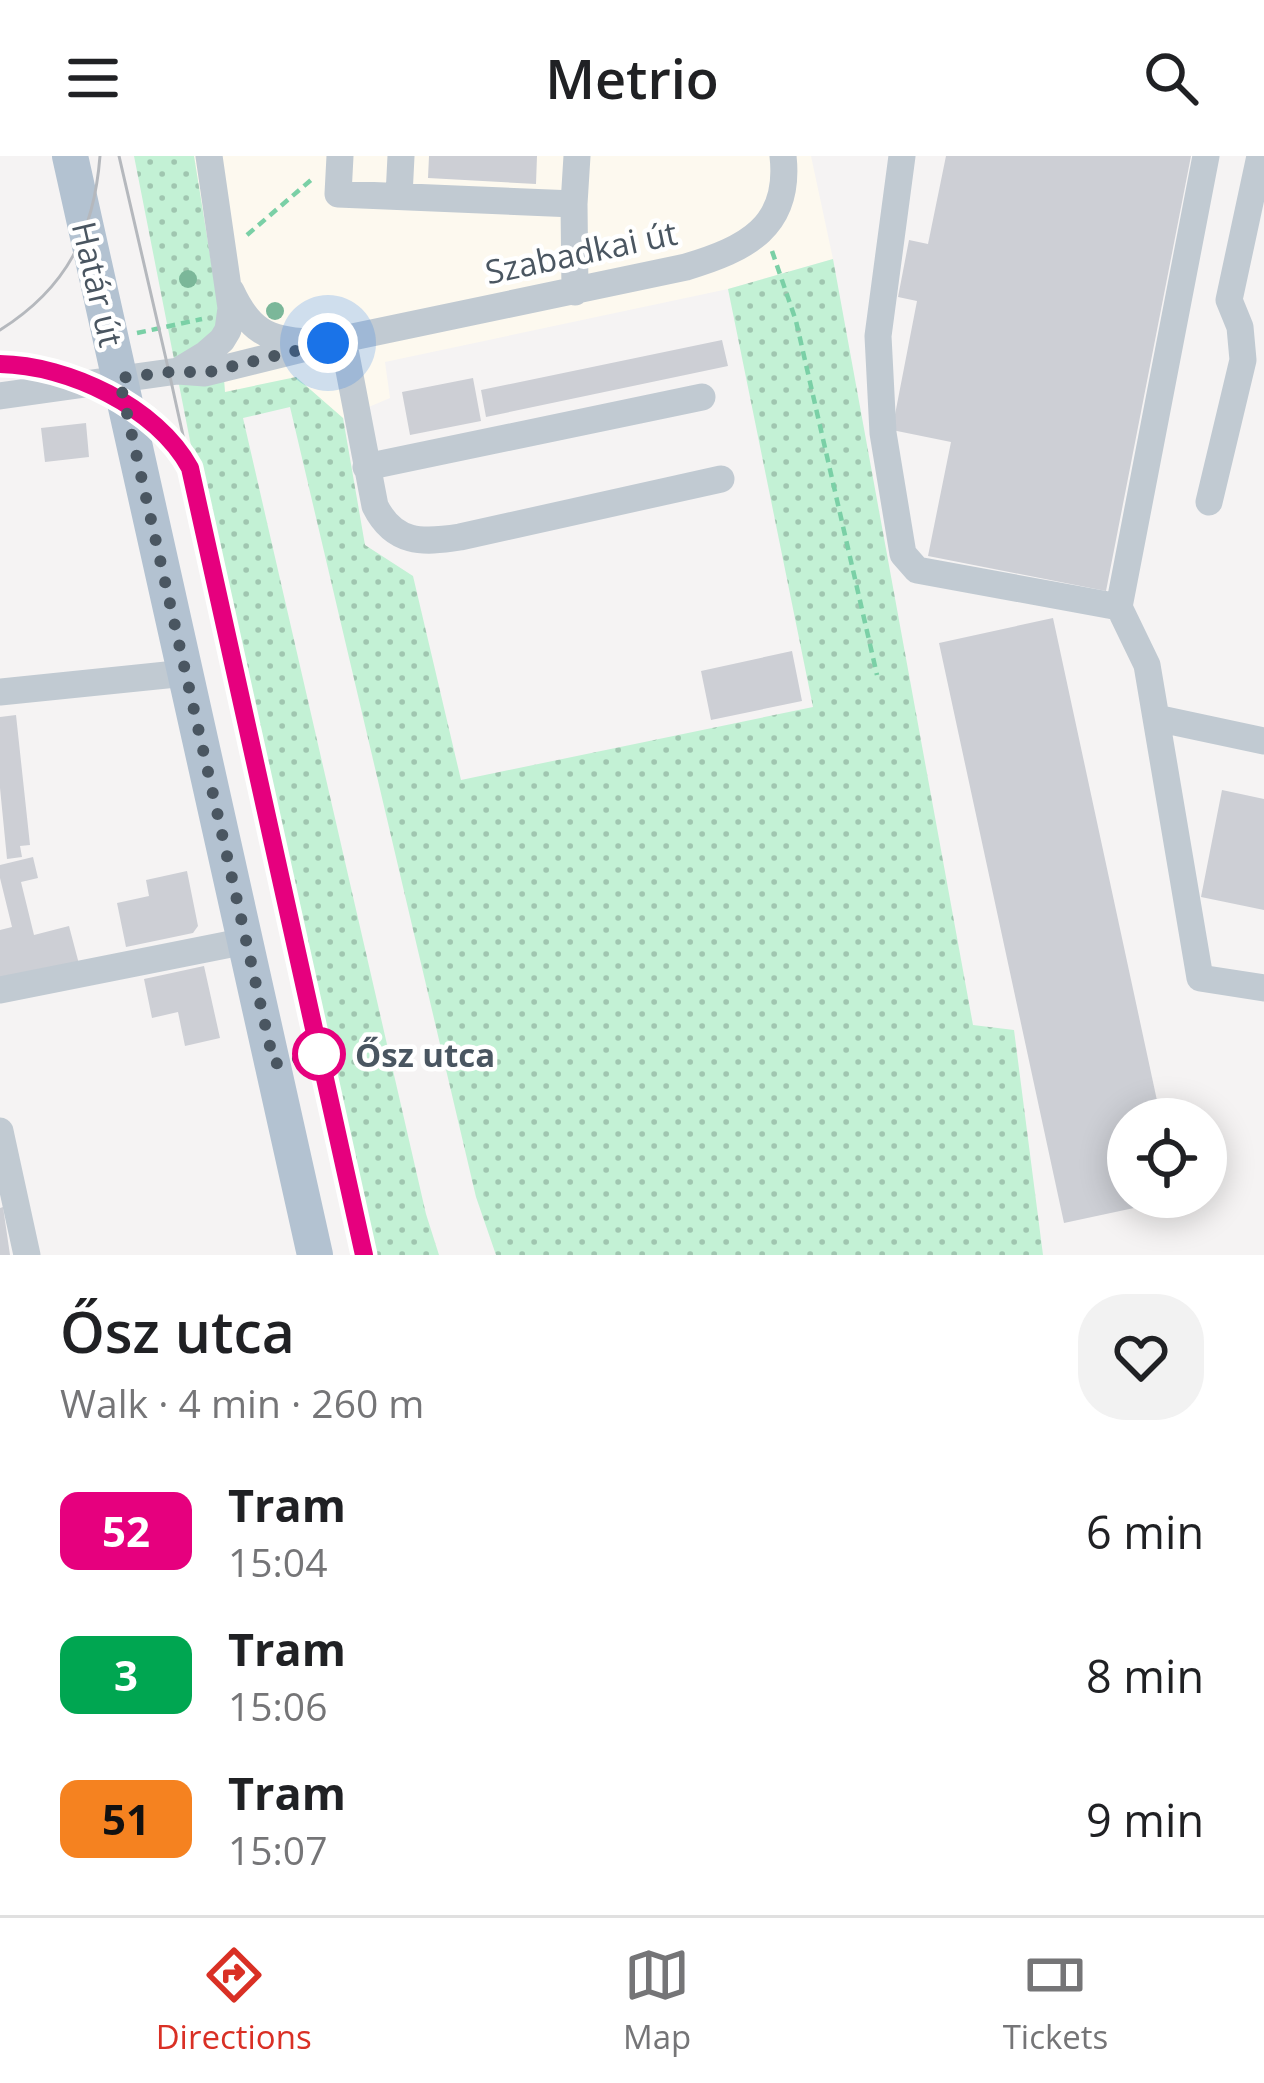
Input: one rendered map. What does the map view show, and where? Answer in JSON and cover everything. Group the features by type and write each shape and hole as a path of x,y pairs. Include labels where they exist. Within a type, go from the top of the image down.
{"main road":[{"name":"Határ út","path":"70,156 316,1255"}],"street":[{"path":"178,371 222,340 231,313 209,156"},
{"path":"399,196 401,156"},
{"path":"575,292 577,156"},
{"path":"764,229 782,196 783,156"},
{"path":"902,156 878,336 883,433 903,554 917,569 1119,608"},
{"path":"1205,156 1119,608 1147,665 1200,978 1264,988"},
{"path":"1210,502 1243,360 1240,327 1229,300 1260,156"},
{"path":"331,163 338,194 574,204"},
{"name":"Szabadkai út","path":"0,395 178,371 205,373 725,256 764,229"},
{"name":"Szabadkai út","path":"226,268 245,316 267,334 278,340 336,341"},
{"path":"336,341 375,506 382,520 404,537 460,537 721,479"},
{"path":"366,467 702,397"},
{"path":"0,692 186,673"},
{"path":"1156,718 1264,741"},
{"path":"0,990 247,941"},
{"path":"0,1131 27,1255"}],"path":[{"path":"226,268 331,163"},
{"path":"764,229 796,321 878,675"},
{"path":"110,338 231,313"}],"shaded area":[{"path":"194,156 811,156 833,259 728,289 385,362 390,398 343,418 295,378 225,393 218,304"}],"green space":[{"path":"134,156 194,156 218,304 225,392 296,377 343,418 365,545 413,576 461,780 813,707 728,289 833,259 973,1025 1014,1030 1043,1255 496,1255 476,1197 290,407 243,418 439,1255 372,1255 195,466"}],"building":[{"path":"429,156 537,156 536,184 428,178"},
{"path":"946,156 1191,156 1106,591 928,556 951,442 892,430 917,301 898,297 909,240 928,244"},
{"path":"722,340 728,366 486,417 481,390"},
{"path":"473,378 481,421 410,435 402,392"},
{"path":"86,423 89,457 45,462 41,428"},
{"path":"1053,618 1156,1098 1107,1098 1107,1214 1064,1223 939,643"},
{"path":"792,651 802,701 711,720 701,671"},
{"path":"16,715 30,845 20,846 22,857 7,859 0,717"},
{"path":"1222,790 1264,799 1264,910 1201,897"},
{"path":"33,857 38,878 21,882 34,935 69,926 79,964 0,984 0,930 12,927 0,865"},
{"path":"187,871 198,926 193,933 126,947 117,903 149,896 146,880"},
{"path":"204,966 220,1038 185,1046 178,1012 152,1018 144,979"},
{"path":"3,1207 10,1255 0,1255"}],"tram line":[{"path":"0,330 43,296 73,256 91,210 100,156"},
{"path":"119,156 364,1255"},
{"path":"0,364 50,372 103,391 151,421 184,458"},
{"name":"52","path":"0,364 38,368 124,403 170,438 190,468 364,1255"}],"place":[{"name":"Ősz utca","path":"319,1054"}],"route":[{"path":"319,1054 274,1064 119,378 205,373 328,343"}]}
